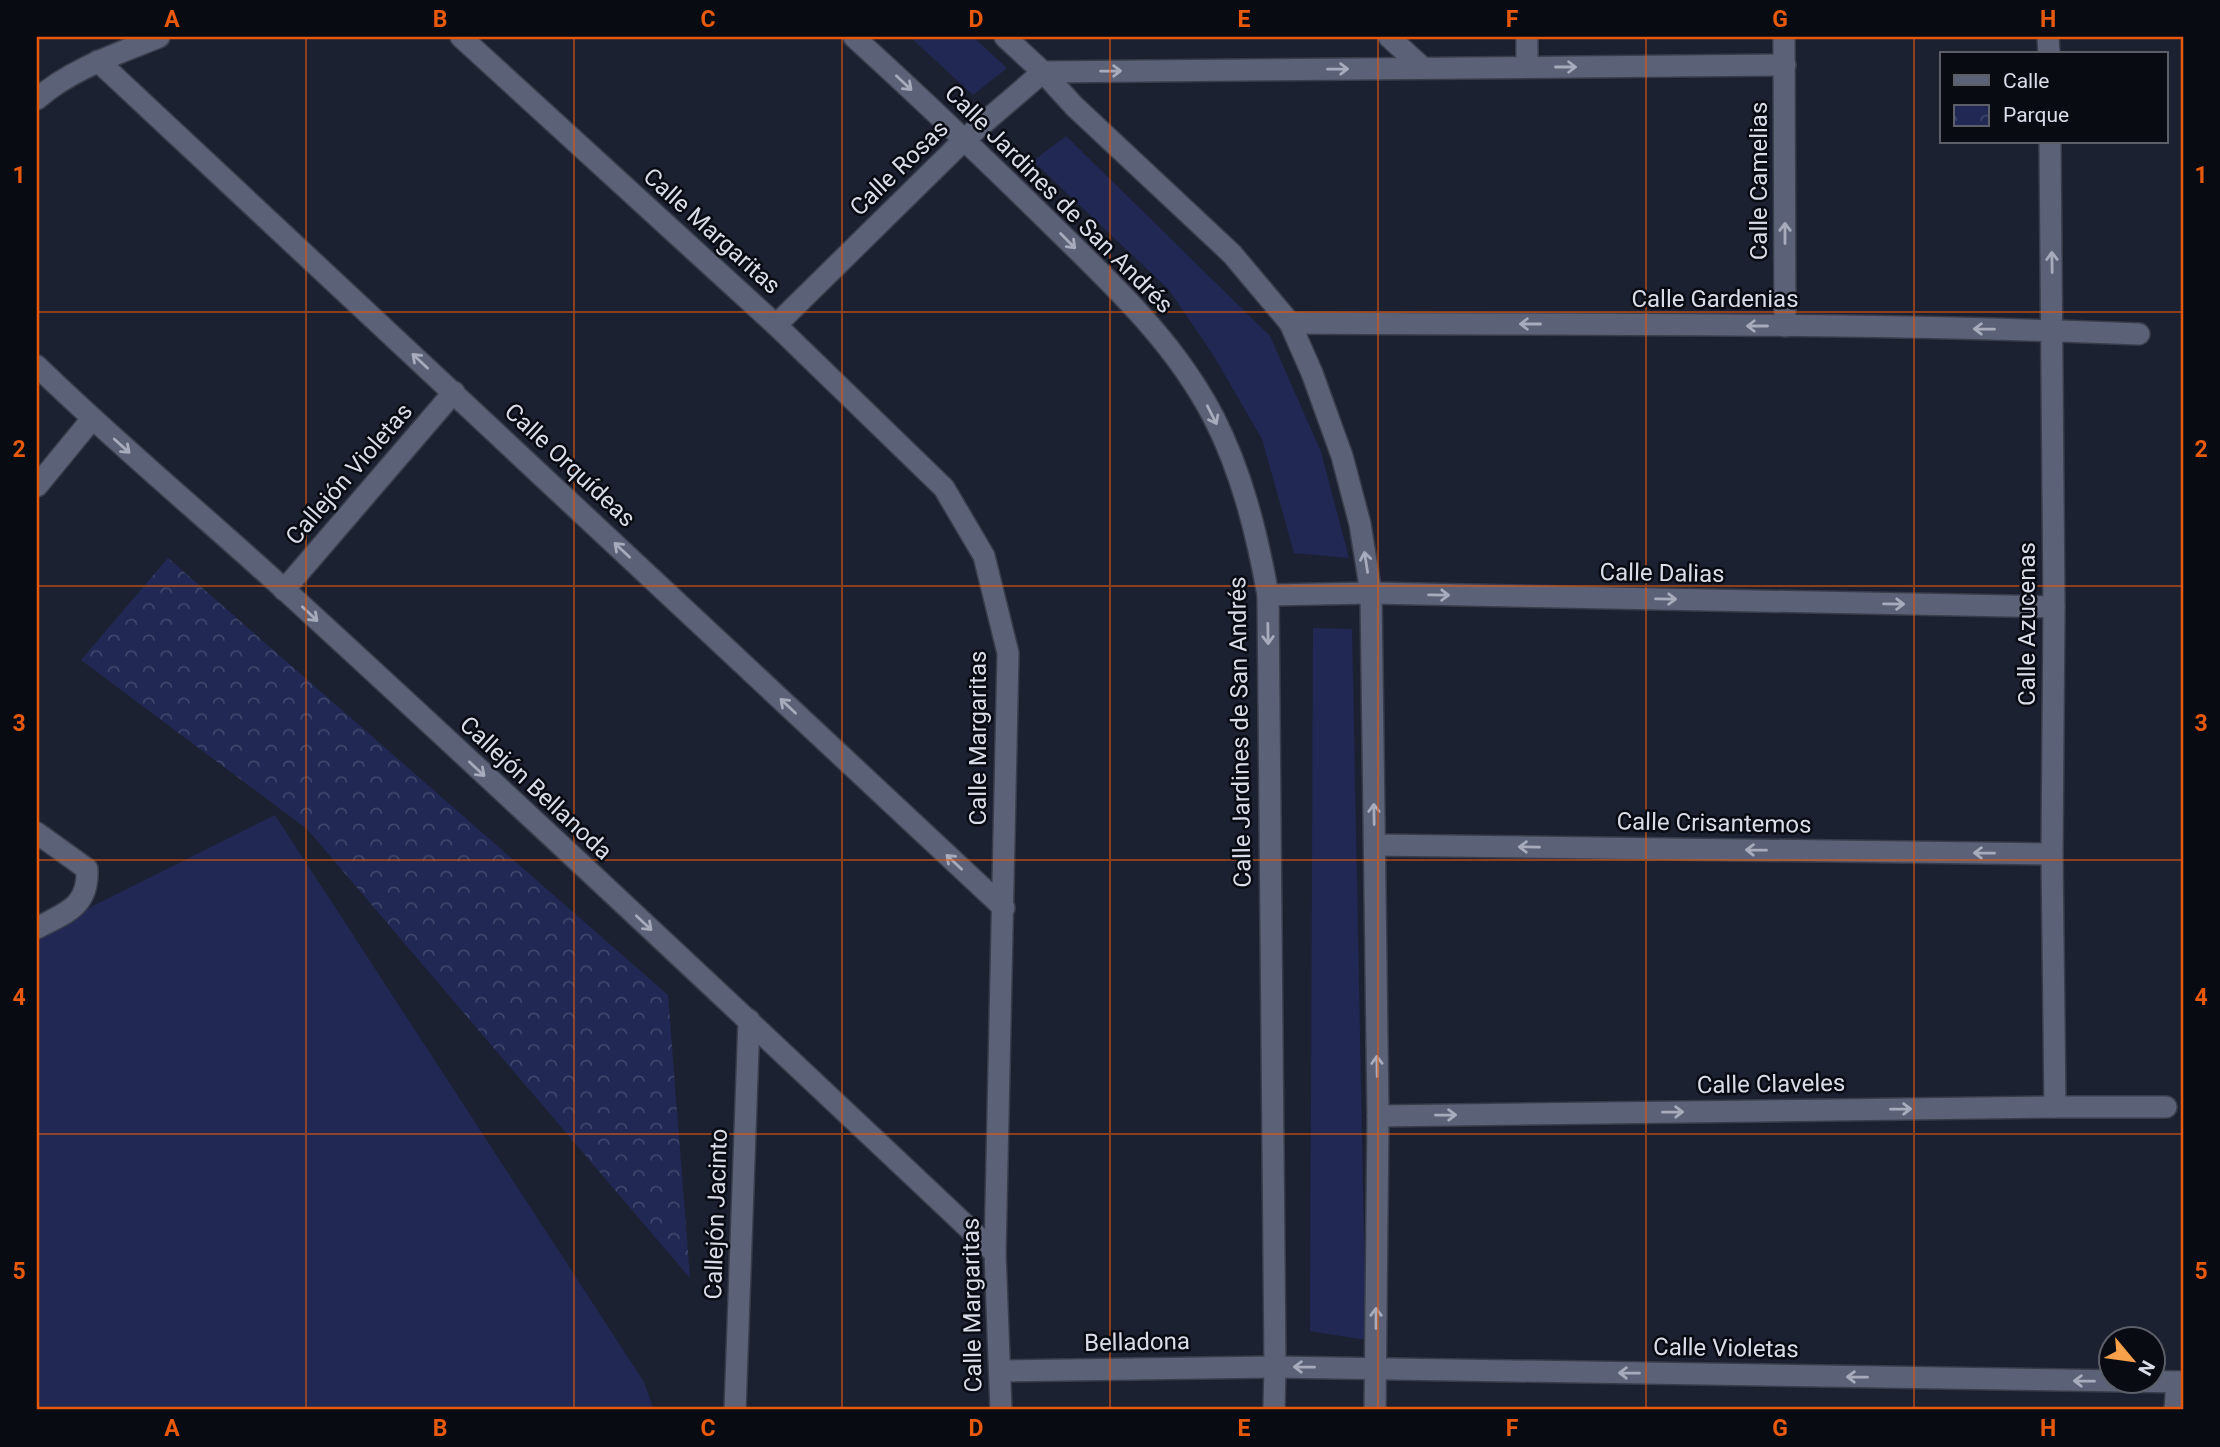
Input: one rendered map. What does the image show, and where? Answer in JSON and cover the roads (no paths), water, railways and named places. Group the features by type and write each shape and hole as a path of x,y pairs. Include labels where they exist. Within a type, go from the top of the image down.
{"street":[{"path":"37,99 45,91 98,61 159,37"},
{"name":"Calle Margaritas","path":"461,37 776,325 944,488 984,556 1008,653 995,1253 1001,1410"},
{"name":"Calle Jardines de San Andrés","path":"854,37 965,139 1151,324 1186,369 1214,418 1239,477 1258,542 1268,595 1274,1410"},
{"path":"1005,37 1043,72 1074,106 1233,254 1290,323 1312,373 1342,456 1360,524 1371,593 1378,1116 1375,1410"},
{"path":"1389,37 1423,68"},
{"path":"1527,37 1527,67"},
{"name":"Calle Camelias","path":"1784,37 1785,326"},
{"name":"Calle Orquídeas","path":"98,61 1004,908"},
{"path":"1043,72 1784,65"},
{"name":"Calle Rosas","path":"776,325 965,139 1043,72"},
{"name":"Calle Azucenas","path":"2050,144 2055,1107"},
{"name":"Calle Gardenias","path":"1290,323 1785,326 2139,334"},
{"name":"Callejón Bellanoda","path":"37,366 92,419 284,590 749,1020 995,1253"},
{"name":"Callejón Violetas","path":"284,590 454,392"},
{"path":"37,486 92,419"},
{"name":"Calle Dalias","path":"1268,595 1371,593 2054,607"},
{"path":"37,832 87,869 88,881 80,903 37,928"},
{"name":"Calle Crisantemos","path":"1375,845 2052,854"},
{"name":"Callejón Jacinto","path":"735,1410 749,1020"},
{"name":"Calle Claveles","path":"1378,1116 2166,1107"},
{"name":"Calle Violetas","path":"1275,1367 2180,1382 2175,1410"},
{"name":"Belladona","path":"1001,1371 1275,1367"}]}
